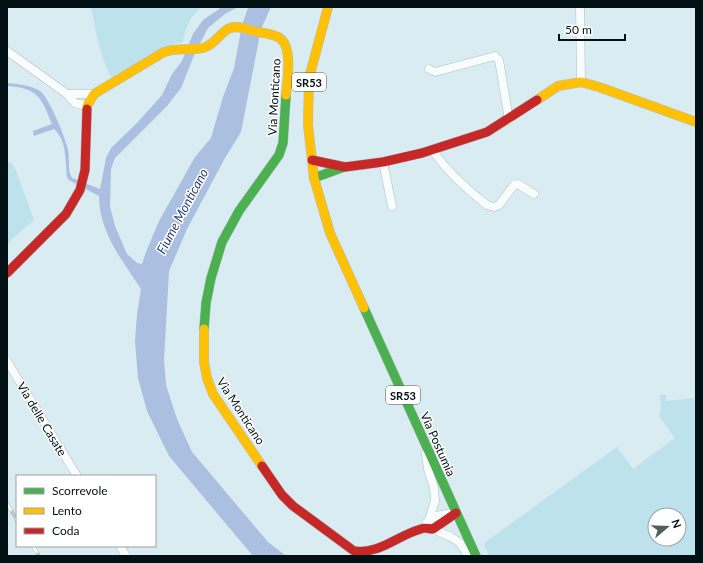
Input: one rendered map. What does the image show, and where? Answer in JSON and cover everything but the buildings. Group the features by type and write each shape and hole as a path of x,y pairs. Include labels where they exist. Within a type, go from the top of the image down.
{"street":[{"name":"SR53","path":"314,174 308,125 309,78 328,7"},
{"path":"580,7 581,82"},
{"name":"Via Monticano","path":"94,94 156,56 173,49 203,48 210,45 230,28 237,27 275,36 281,39 284,43 288,58 284,143 279,155 228,230 216,258 207,297 204,344 205,375 213,394 282,495 293,506 324,530 354,551 365,552 381,547 422,528"},
{"path":"7,51 67,94 75,102 86,122"},
{"path":"429,69 435,72 495,56 499,60 508,120"},
{"path":"314,174 345,167 382,162 432,150 487,132 508,120 558,86 570,83 581,82 599,87 696,122"},
{"path":"67,94 94,94"},
{"path":"7,273 66,214 80,190 85,170 87,106 94,94"},
{"path":"75,102 87,106"},
{"path":"432,150 439,161 455,178 487,205 494,207 499,205 514,185 518,184 534,194"},
{"path":"312,160 345,167"},
{"path":"382,162 392,206"},
{"name":"Via Postumia","path":"314,174 323,212 330,233 476,556"},
{"name":"Via delle Casate","path":"7,361 76,475"},
{"path":"425,443 428,469 434,488 435,501 429,520"},
{"path":"422,528 429,520 436,516 456,513"},
{"path":"433,529 456,513"},
{"path":"422,528 433,529 451,537 460,543 468,556"},
{"path":"121,547 126,556"}],"shaded area":[{"path":"91,7 201,7 189,23 183,42 171,45 111,77 101,52"},
{"path":"7,162 11,163 15,168 34,220 7,245"},
{"path":"660,395 666,395 666,401 696,398 696,556 489,556 484,544 487,541 617,447 633,469 675,438 659,416 661,409"}],"water":[{"name":"Fiume Monticano","path":"222,7 238,7 225,14 208,28 195,53 181,88 167,106 115,158 111,169 110,207 115,226 127,254 137,263 142,264 159,221 195,157 211,138 223,97 234,68 247,7 271,7 261,29 241,132 225,158 187,229 169,271 164,360 166,385 177,419 192,452 268,542 286,556 253,556 169,456 147,411 138,378 135,341 141,289 119,256 107,234 100,209 99,196 69,180 67,177 65,151 58,134 54,129 34,136 33,131 52,124 45,107 32,92 26,89 7,86 7,83 20,84 36,89 44,95 57,119 64,137 68,150 72,178 100,189 106,158 111,148 137,123 162,95 172,74 182,61 193,34 203,20"}],"railway":[{"path":"7,504 16,518"},
{"path":"34,547 39,556"}],"traffic: fast":[{"path":"204,329 206,303 211,278 222,242 239,211 279,155 283,143 286,95"},
{"path":"314,178 344,167"},
{"path":"364,308 476,556"}],"traffic: slow":[{"path":"328,7 309,78 308,125 314,178 330,233 364,308"},
{"path":"87,109 87,106 94,94 164,52 203,48 211,44 223,32 233,27 240,27 276,36 285,44 288,58 286,95"},
{"path":"537,100 558,86 581,82 696,122"},
{"path":"204,329 204,362 207,378 213,394 262,466"}],"traffic: jam":[{"path":"312,160 345,167 383,162 422,153 487,132 537,100"},
{"path":"7,273 66,214 80,190 85,170 87,109"},
{"path":"262,466 282,495 293,506 354,551 372,550 422,528 433,529 456,513"}]}
